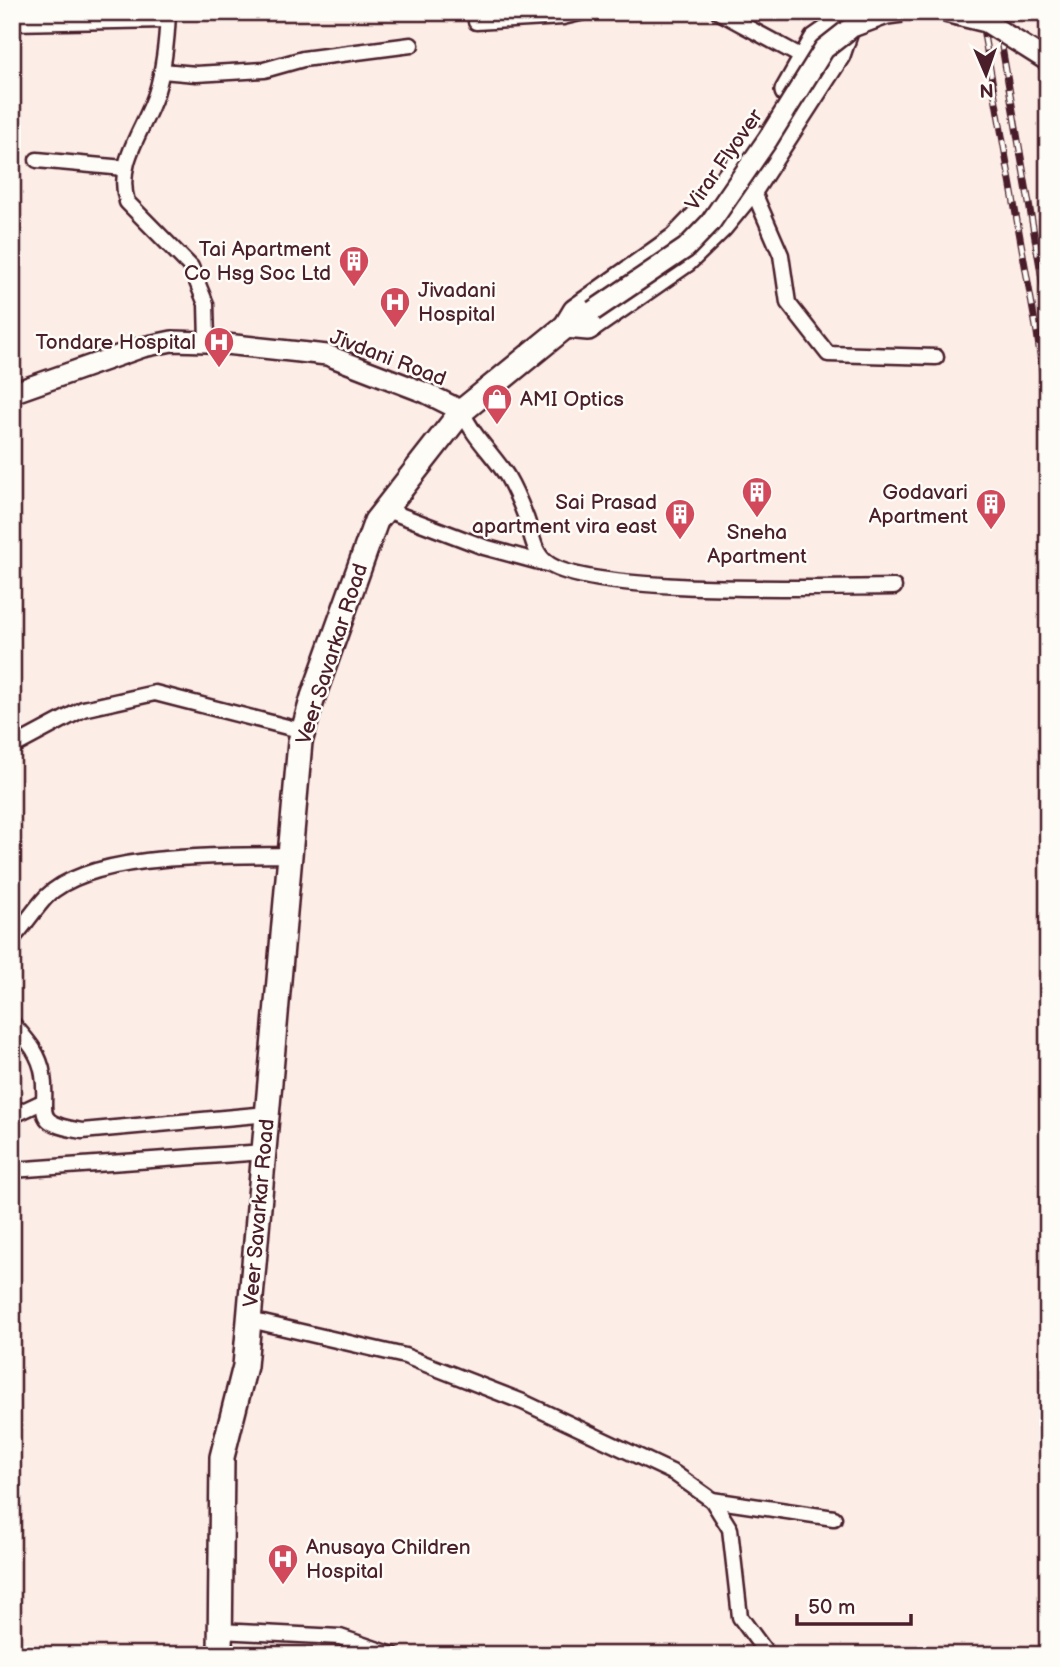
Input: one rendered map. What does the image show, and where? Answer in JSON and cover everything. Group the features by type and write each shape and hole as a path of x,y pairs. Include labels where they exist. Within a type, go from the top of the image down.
{"main road":[{"name":"Virar Flyover","path":"566,326 593,311 686,248 709,223 768,139 824,49 852,27 887,14 902,12"},
{"path":"945,12 986,22 1048,61"},
{"name":"Veer Savarkar Road","path":"220,1655 222,1457 245,1366 303,731 376,521 462,411 566,326 575,311 677,239 702,212 761,136 816,40 853,13"},
{"path":"566,326 588,328 686,261 721,226 752,188 838,55 853,13"},
{"name":"Jivdani Road","path":"12,393 143,347 172,341 207,342 327,355 426,393 462,411"}],"street":[{"path":"476,22 563,17 584,12"},
{"path":"719,12 806,59"},
{"path":"12,23 168,16 162,71 155,96 124,168 123,188 127,202 191,267 206,304 207,342"},
{"path":"162,71 196,74 264,70 303,59 411,45"},
{"path":"37,160 124,168"},
{"path":"752,188 781,255 788,303 828,355 936,357"},
{"path":"462,411 470,430 507,477 526,516 538,554 548,564"},
{"path":"384,509 484,547 568,571 665,586 894,587"},
{"path":"12,747 83,709 155,693 303,731"},
{"path":"12,939 47,896 69,883 107,867 180,856 290,855"},
{"path":"12,1023 33,1047 43,1075 41,1102 46,1118 60,1128 82,1131 268,1114"},
{"path":"12,1116 41,1102"},
{"path":"12,1170 264,1152"},
{"path":"250,1320 405,1356 523,1402 674,1472 712,1500 730,1529 740,1617 768,1655"},
{"path":"712,1500 834,1518"},
{"path":"219,1631 340,1637 393,1655"}],"railway":[{"path":"980,12 1037,333 1048,415"},
{"path":"996,12 1048,314"}],"place":[{"name":"Tai Apartment Co Hsg Soc Ltd","path":"354,288"},
{"name":"Jivadani Hospital","path":"395,329"},
{"name":"Tondare Hospital","path":"219,369"},
{"name":"AMI Optics","path":"497,426"},
{"name":"Sneha Apartment","path":"757,519"},
{"name":"Godavari Apartment","path":"991,531"},
{"name":"Sai Prasad apartment vira east","path":"680,541"},
{"name":"Anusaya Children Hospital","path":"283,1586"}]}
